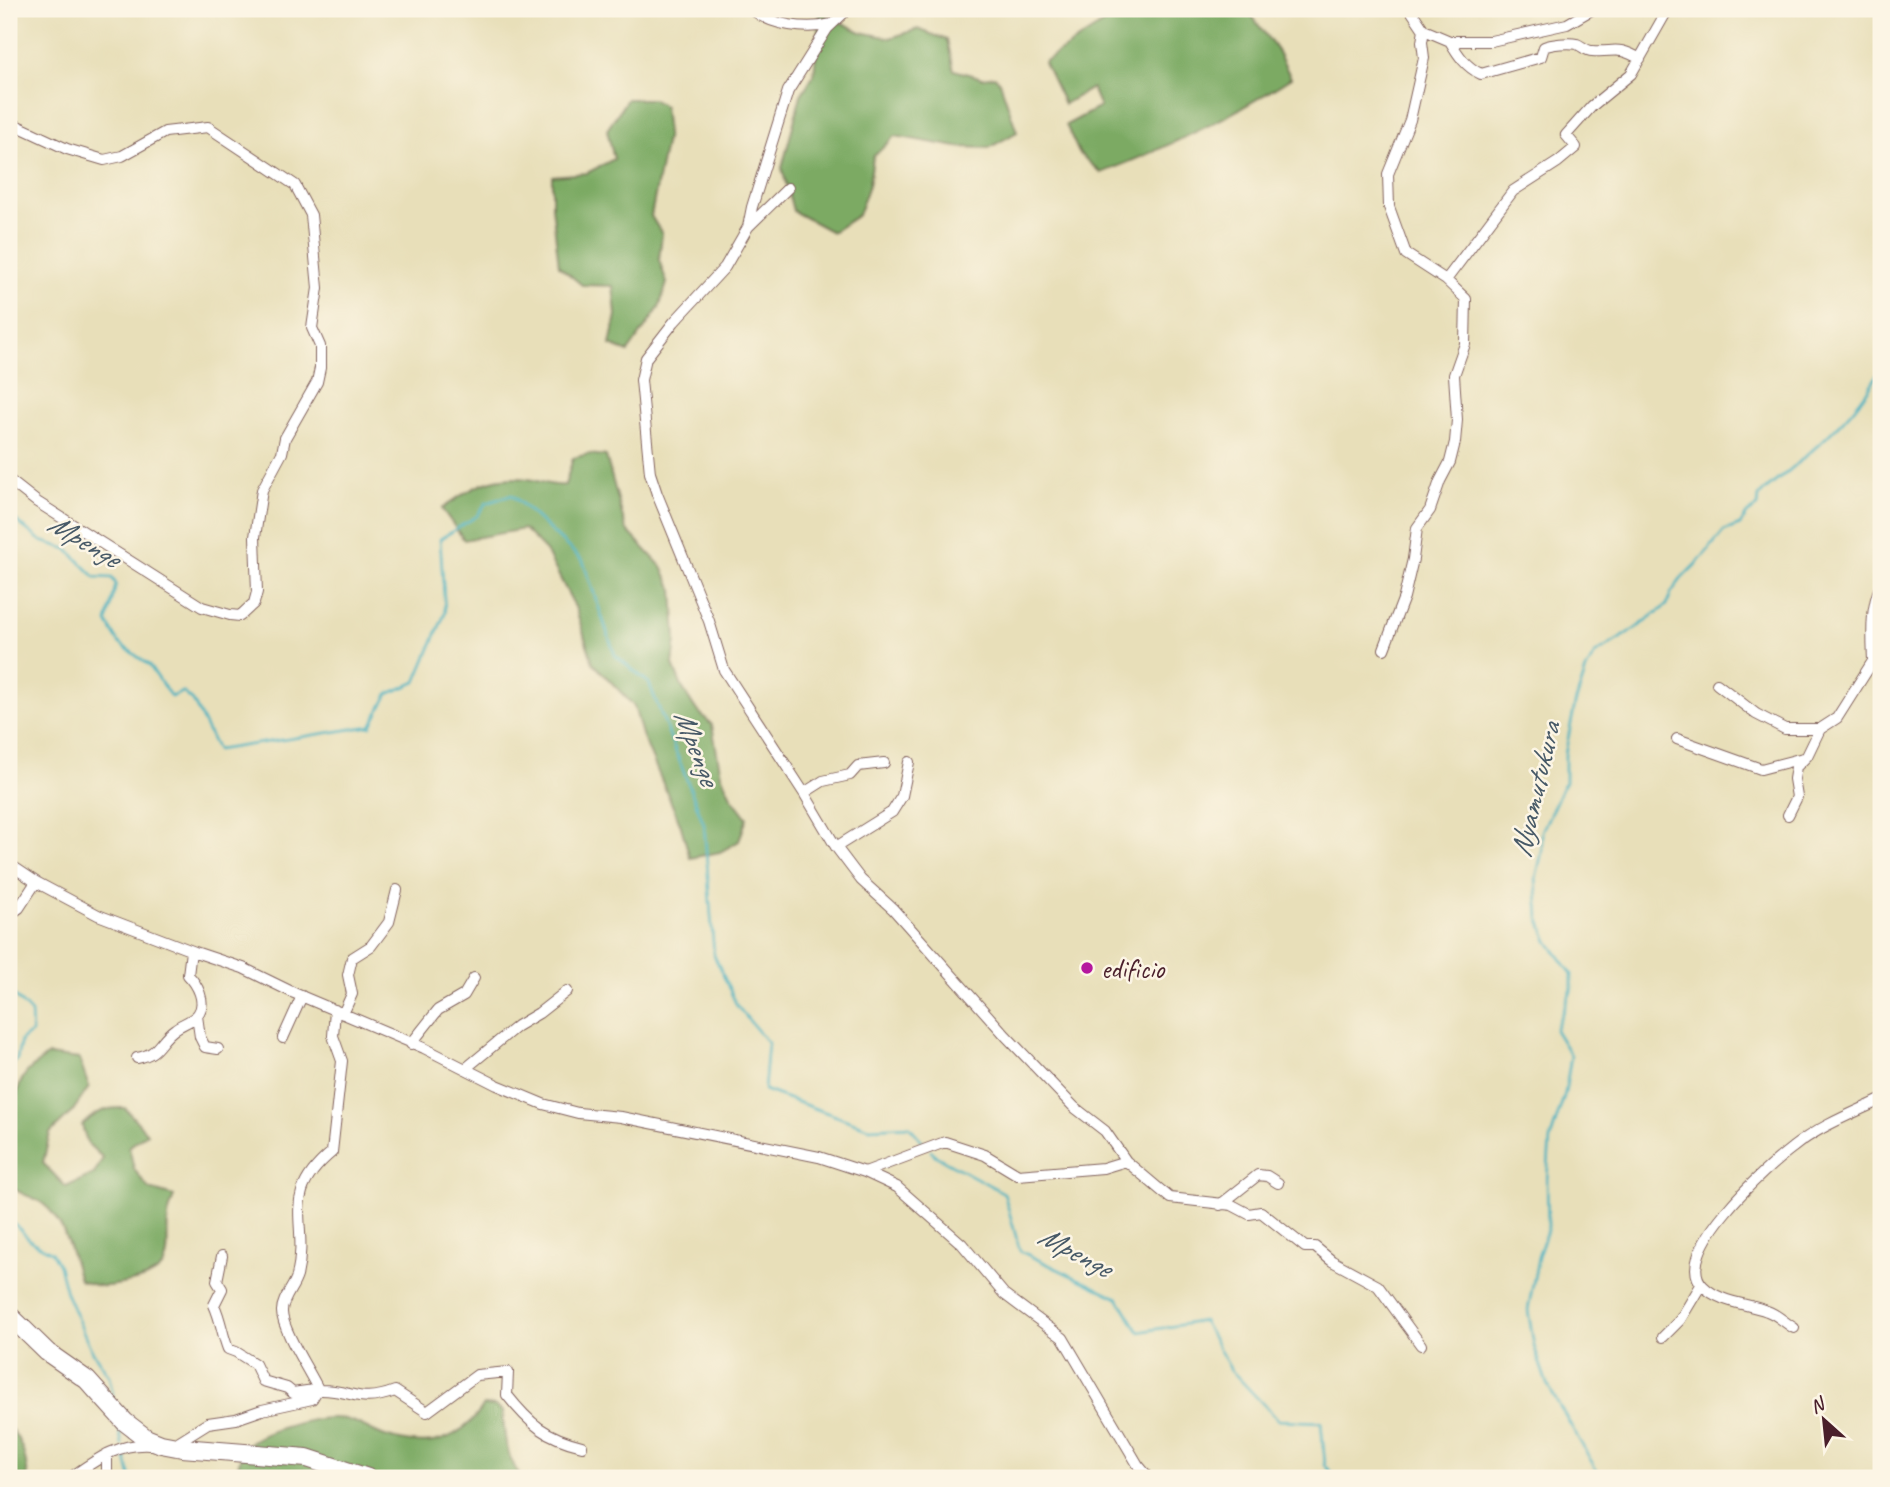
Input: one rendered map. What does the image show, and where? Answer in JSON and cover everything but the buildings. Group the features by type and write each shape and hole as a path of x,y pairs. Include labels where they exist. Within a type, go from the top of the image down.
{"highway":[{"path":"9,1315 47,1352 87,1380 125,1422 146,1438 172,1446 307,1458 368,1478"}],"street":[{"path":"752,9 780,22 810,27 832,23"},
{"path":"748,227 788,91 832,23 848,9"},
{"path":"1410,9 1424,30 1450,41 1491,41 1567,24 1593,9"},
{"path":"1446,280 1513,191 1576,147 1566,135 1592,106 1631,74 1668,9"},
{"path":"1384,649 1405,597 1417,528 1430,510 1450,462 1457,420 1454,375 1465,344 1466,299 1446,280 1406,254 1389,207 1388,174 1410,120 1424,58 1424,30"},
{"path":"1450,41 1459,56 1481,74 1541,57 1544,47 1549,44 1578,44 1590,52 1617,49 1640,58"},
{"path":"9,122 67,149 104,160 122,156 164,132 208,127 295,185 311,215 318,288 312,328 320,346 317,382 285,438 282,453 262,490 255,537 257,592 254,603 240,616 202,607 37,502 9,480"},
{"path":"788,188 748,227 725,267 674,321 646,358 641,380 650,473 656,494 709,621 724,670 836,847 861,880 893,909 1006,1037 1074,1107 1105,1131 1126,1161 1170,1198 1232,1205 1249,1214 1261,1212 1305,1247 1315,1247 1332,1261 1378,1286 1421,1345"},
{"path":"1788,815 1797,797 1794,779 1796,767 1807,757 1820,729 1837,718 1877,659 1872,628 1876,596 1881,585"},
{"path":"1717,684 1756,714 1785,729 1820,729"},
{"path":"1676,739 1761,769 1807,757"},
{"path":"836,847 892,812 902,796 909,762"},
{"path":"804,793 823,781 850,775 858,766 884,763"},
{"path":"9,863 36,882 98,915 243,968 497,1085 564,1110 621,1117 820,1157 865,1172 897,1187 962,1244 1004,1294 1063,1338 1138,1465 1149,1478"},
{"path":"9,915 19,908 36,882"},
{"path":"318,1389 285,1326 281,1310 297,1277 300,1245 299,1197 314,1168 332,1152 342,1061 333,1036 339,1012 352,995 348,975 352,958 371,946 389,922 397,890"},
{"path":"191,951 188,975 197,984 202,1006 198,1016 200,1037 205,1047 218,1049"},
{"path":"411,1044 438,1010 464,995 474,978"},
{"path":"465,1069 517,1026 539,1013 566,991"},
{"path":"283,1038 302,996"},
{"path":"137,1058 151,1055 173,1030 198,1016"},
{"path":"1794,1328 1769,1311 1719,1296 1701,1285 1695,1263 1708,1234 1732,1205 1792,1147 1846,1116 1881,1100"},
{"path":"865,1172 945,1142 985,1155 1018,1175 1103,1168 1126,1161"},
{"path":"1220,1205 1258,1175 1267,1176 1278,1183"},
{"path":"222,1256 217,1281 222,1289 214,1305 228,1349 255,1364 263,1381 287,1388 293,1394 318,1389 362,1398 378,1397 395,1391 427,1412 477,1375 508,1372 507,1395 528,1420 556,1440 582,1446"},
{"path":"1663,1337 1680,1320 1701,1285"},
{"path":"70,1478 107,1454 129,1445 172,1446 208,1423 236,1419 312,1399 318,1389"},
{"path":"107,1454 107,1478"}],"green space":[{"path":"1126,9 1247,9 1278,52 1291,78 1199,130 1101,173 1079,153 1066,125 1100,107 1092,88 1064,104 1044,62"},
{"path":"820,12 861,32 890,38 918,29 947,40 954,70 983,78 995,76 1001,85 1017,132 989,148 957,147 895,136 873,157 869,185 858,215 832,232 793,211 782,168 801,95 814,74"},
{"path":"627,99 652,99 664,106 667,134 651,216 662,234 659,260 667,283 659,308 628,352 610,345 616,315 613,286 582,285 559,266 552,206 552,176 587,173 614,159 607,130"},
{"path":"588,454 606,456 626,529 662,567 673,589 676,640 673,665 695,708 712,725 721,775 732,798 747,818 739,841 720,852 690,858 680,823 642,735 634,706 593,663 575,607 546,551 524,529 464,540 442,509 472,489 492,481 515,478 565,485 573,458"},
{"path":"48,1055 79,1059 89,1087 72,1112 50,1133 43,1163 66,1187 94,1174 103,1158 87,1143 82,1125 92,1117 112,1108 125,1108 147,1133 129,1147 134,1169 149,1189 174,1196 168,1217 166,1259 163,1266 146,1278 105,1286 79,1280 62,1228 50,1210 10,1183 8,1146 16,1098 26,1073"},
{"path":"484,1405 495,1406 503,1412 507,1447 512,1463 522,1478 237,1476 244,1448 261,1436 287,1426 326,1418 342,1419 396,1439 433,1442 463,1429"},
{"path":"9,1427 23,1451 28,1478 9,1478"}],"waterway":[{"name":"Nyamutukura","path":"1601,1478 1547,1384 1534,1346 1528,1310 1538,1257 1548,1227 1550,1140 1565,1093 1571,1056 1555,1030 1572,989 1572,974 1548,941 1539,917 1536,878 1542,852 1542,831 1565,782 1565,754 1575,704 1586,670 1595,654 1667,605 1671,593 1682,578 1724,531 1740,525 1747,514 1758,506 1759,497 1764,491 1846,418 1872,384 1881,367"},
{"name":"Mpenge","path":"9,515 41,541 67,549 95,577 112,578 116,584 107,622 119,643 149,665 171,697 183,692 193,701 217,750 371,726 388,694 416,682 445,613 440,539 477,516 486,503 512,495 583,561 615,655 649,683 704,824 714,955 737,1006 768,1043 764,1090 869,1128 909,1126 927,1146"},
{"path":"9,990 31,1013 32,1032 21,1040 17,1059 9,1069"},
{"name":"Mpenge","path":"931,1151 1004,1193 1020,1251 1118,1298 1139,1332 1203,1321 1231,1370 1278,1420 1321,1422 1325,1465 1337,1478"},
{"path":"9,1212 9,1218 32,1242 51,1252 59,1266 66,1293 91,1349 109,1376 113,1395"},
{"path":"119,1427 122,1445"},
{"path":"124,1451 131,1478"}],"place":[{"name":"edificio","path":"1087,968"}]}
